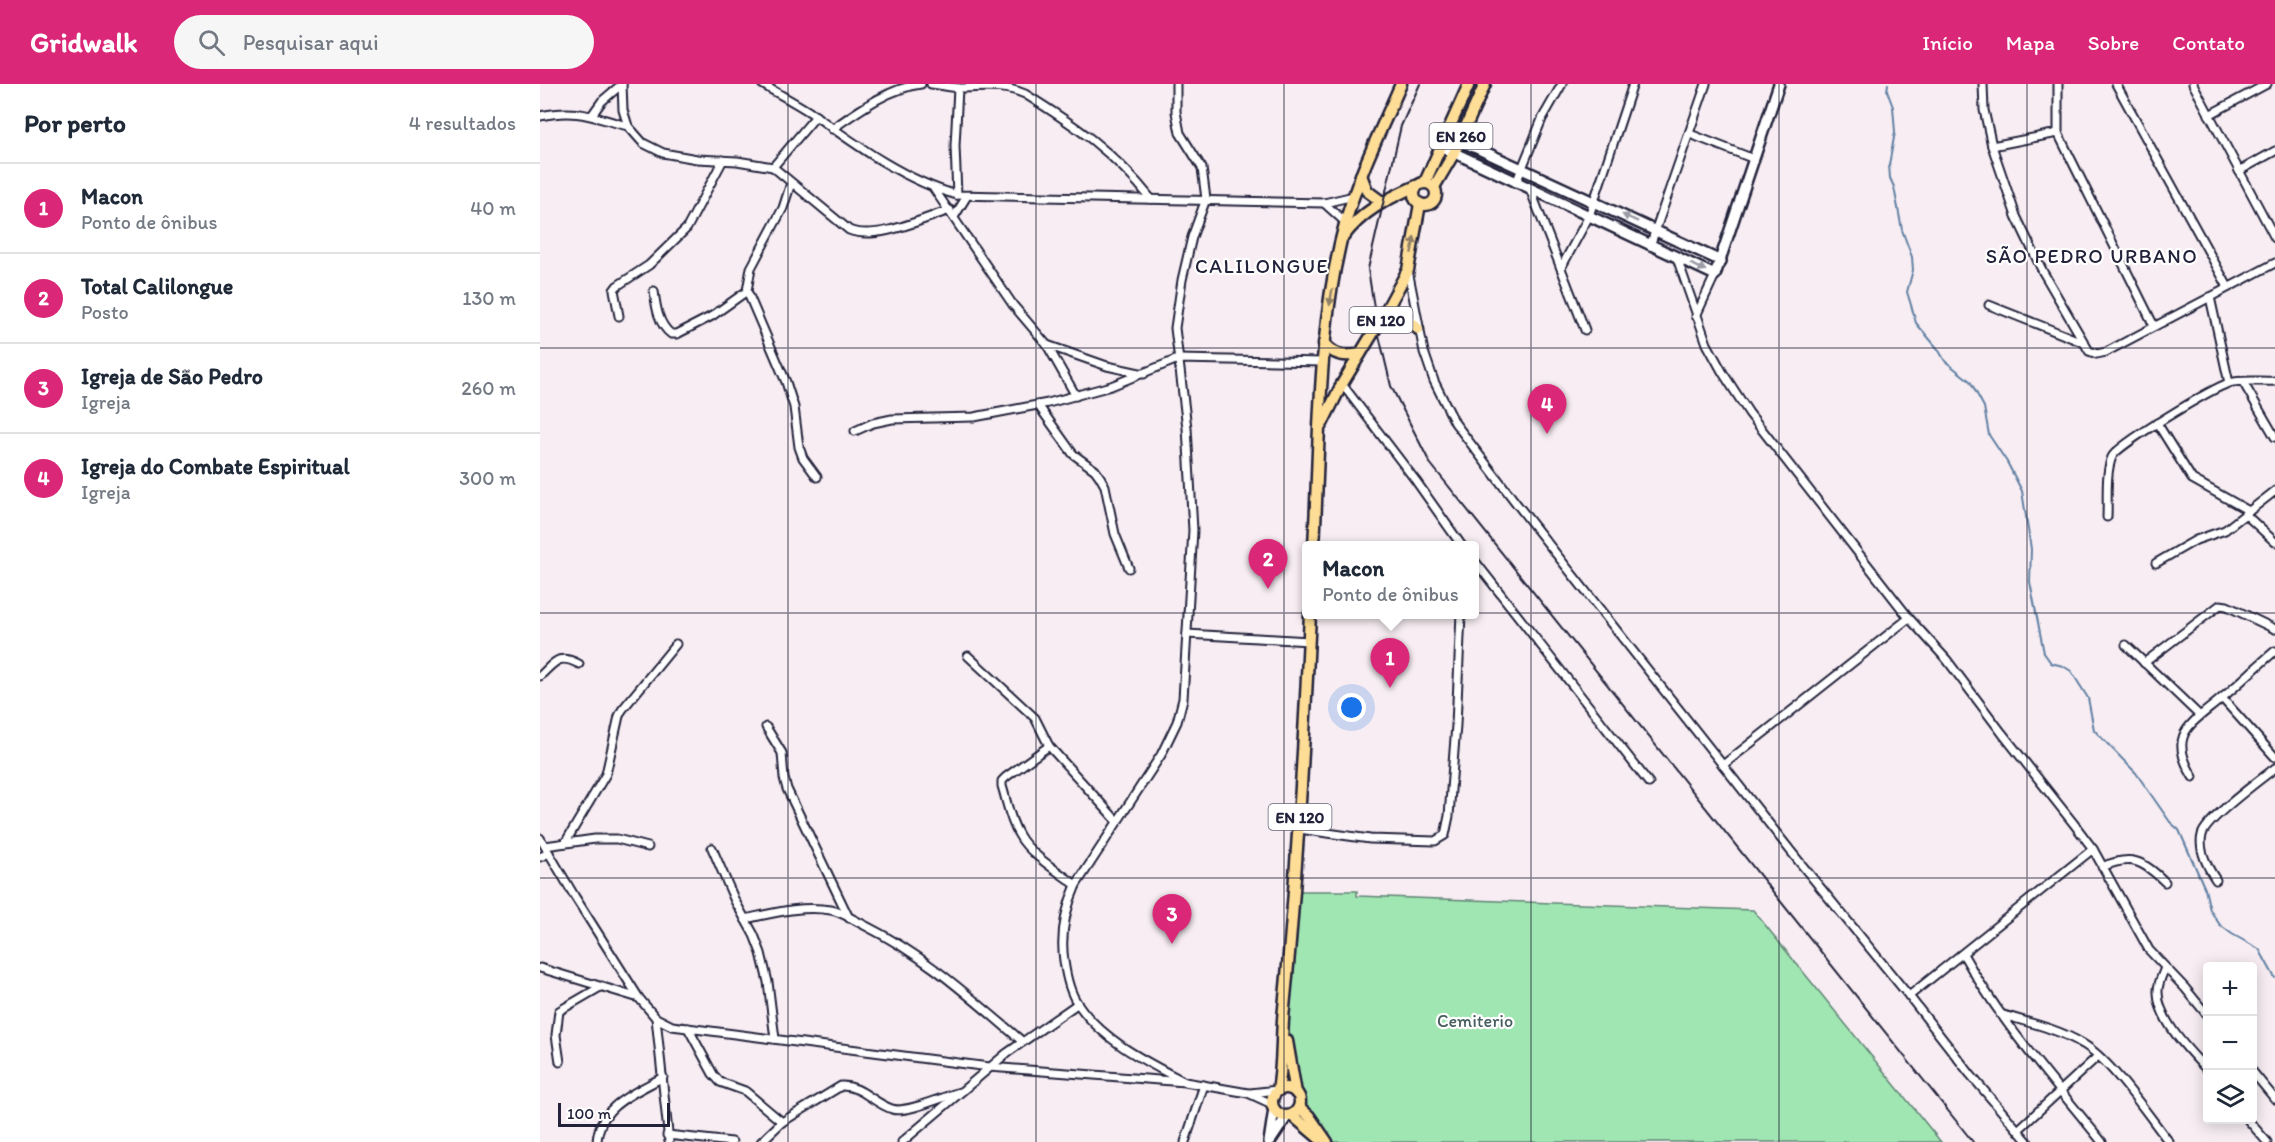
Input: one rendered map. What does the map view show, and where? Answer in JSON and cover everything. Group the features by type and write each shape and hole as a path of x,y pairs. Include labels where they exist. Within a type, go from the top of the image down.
{"main road":[{"name":"EN 120","path":"1314,541 1324,344 1341,239 1361,175 1401,84"},
{"name":"EN 260","path":"1425,185 1440,146 1469,84"},
{"name":"EN 260","path":"1425,185 1454,153 1485,84"},
{"path":"1361,175 1367,191 1382,202"},
{"name":"EN 120","path":"1425,185 1436,194 1434,201 1427,205 1420,204 1413,196 1425,185"},
{"path":"1341,239 1359,219 1382,202 1425,185"},
{"name":"EN 120","path":"1320,427 1342,384 1408,270 1420,204"},
{"path":"1382,318 1400,317 1418,329"},
{"path":"1324,344 1341,356 1360,354"},
{"name":"EN 120","path":"1273,1106 1272,1099 1278,1090 1282,1064 1283,1020 1299,829 1310,619"},
{"name":"EN 120","path":"1283,1020 1296,1093 1299,1097 1292,1113"},
{"path":"1278,1090 1288,1088 1296,1093"},
{"path":"1273,1106 1279,1114 1292,1113 1325,1142"}],"street":[{"path":"592,115 602,101 622,84 623,110 627,126"},
{"path":"762,84 816,116 832,129 934,189 957,195 1324,202 1354,196"},
{"path":"832,129 870,104 916,84 921,84"},
{"path":"931,84 958,88 996,86 1011,88 1025,94 1101,146 1128,171 1150,199"},
{"path":"1176,84 1176,112 1180,133 1202,168 1206,199 1192,237 1182,280 1175,328 1187,428 1193,520 1192,573 1183,699 1177,722 1161,756 1076,885 1063,924 1063,951 1067,978 1077,1004 1097,1026 1120,1045 1185,1082"},
{"path":"1516,183 1542,120 1562,84"},
{"path":"1561,268 1594,202 1633,84"},
{"path":"1650,246 1706,84"},
{"path":"1696,315 1721,261 1779,84"},
{"path":"1983,84 1984,110 1992,146 2016,216 2043,272 2089,351 2097,354 2106,352 2275,262"},
{"path":"2058,84 2058,133 2154,326"},
{"path":"2116,84 2228,287"},
{"path":"2193,84 2275,238"},
{"path":"2209,115 2267,84"},
{"path":"957,195 955,146 958,88"},
{"path":"540,116 567,112 592,115 627,126 644,143 663,153 773,167 849,230 864,234 883,231 950,210"},
{"path":"773,167 816,116"},
{"path":"1992,146 2058,133"},
{"path":"1446,134 1721,261"},
{"path":"1690,134 1754,159"},
{"path":"1440,146 1715,275"},
{"path":"2239,171 2275,151"},
{"path":"619,316 614,290 649,265 687,228 723,160"},
{"path":"791,183 783,208 751,268 747,291 786,382 794,407 799,447 803,458 817,477"},
{"path":"934,189 1013,305 1047,345 1076,396"},
{"path":"1530,189 1585,330"},
{"path":"954,217 967,196"},
{"path":"1324,202 1345,222"},
{"path":"1677,258 1707,344 1749,413 1909,618 1947,660 2093,849 2143,941 2203,1010"},
{"path":"1408,270 1415,299 1418,329 1434,381 1455,423 1723,765 1910,996 1970,1074 2028,1142"},
{"path":"654,291 658,314 666,330 671,334 677,334 711,316 747,291"},
{"path":"2210,297 2229,383"},
{"path":"1989,305 2082,342"},
{"path":"1047,345 1107,366 1144,374"},
{"path":"855,430 892,419 974,417 1038,405 1111,387 1178,360 1323,362"},
{"path":"2108,517 2112,456 2123,445 2157,423 2229,383 2275,381"},
{"path":"2243,382 2275,437"},
{"path":"1342,384 1458,541"},
{"path":"1038,405 1073,454 1095,470 1100,477 1105,486 1114,534 1129,568"},
{"path":"2157,423 2192,479 2247,512 2275,542"},
{"path":"2157,563 2196,540 2225,530 2275,491"},
{"path":"1455,536 1456,541"},
{"path":"1479,566 1649,783"},
{"path":"2144,663 2220,605 2227,606 2275,629"},
{"path":"1723,765 1909,618"},
{"path":"1299,829 1370,838 1436,841 1445,835 1449,816 1456,725 1461,619"},
{"path":"1187,634 1309,641"},
{"path":"565,843 606,774 618,716 676,644"},
{"path":"2126,645 2199,715"},
{"path":"2193,777 2186,765 2181,744 2187,729 2199,715 2222,699 2275,651"},
{"path":"968,656 1035,718 1049,746 1117,822"},
{"path":"540,676 560,658 567,658 579,664"},
{"path":"2222,699 2275,757"},
{"path":"766,727 782,753 787,789 849,918"},
{"path":"1049,746 1006,777 1002,781 1002,786 1010,816 1019,837 1076,885"},
{"path":"2216,880 2203,853 2202,833 2227,807 2275,768"},
{"path":"540,838 639,998 656,1018 672,1026 989,1067 1185,1082 1248,1093 1278,1090"},
{"path":"540,857 547,850 565,843 595,839 617,839 648,847"},
{"path":"712,848 761,953 768,982 775,1039"},
{"path":"1910,996 2093,849"},
{"path":"2102,867 2114,861 2130,860 2146,864 2165,882"},
{"path":"745,920 811,907 834,910 928,962 1023,1042"},
{"path":"1963,954 2000,1014 2102,1142"},
{"path":"540,968 639,998"},
{"path":"2165,968 2157,992 2160,1006 2170,1026 2207,1070"},
{"path":"560,1062 556,1035 559,1011 602,986"},
{"path":"904,1140 989,1067 1077,1004"},
{"path":"2000,1014 2051,1030 2084,1044 2098,1056 2169,1142"},
{"path":"656,1018 668,1138 732,1142"},
{"path":"688,1028 713,1074 720,1082 745,1091 782,1122"},
{"path":"2018,1130 2098,1056"},
{"path":"2257,1076 2275,1099"},
{"path":"597,1142 603,1119 611,1108 663,1077"},
{"path":"761,1142 782,1122 841,1086 852,1086 892,1110 902,1111 960,1092"},
{"path":"1185,1142 1204,1086"},
{"path":"1248,1093 1273,1106 1270,1142"},
{"path":"1270,1142 1292,1113"},
{"path":"2252,1124 2267,1142"},
{"path":"904,1140 914,1142"}],"green space":[{"name":"Cemiterio","path":"1295,891 1357,891 1357,896 1753,910 1941,1142 1327,1142 1300,1102 1283,1020"}],"waterway":[{"path":"1888,84 1887,91 1893,107 1895,132 1889,165 1890,178 1894,187 1902,230 1912,257 1913,270 1907,292 1916,323 1945,361 1970,381 1984,407 1989,435 2007,462 2022,491 2031,549 2030,582 2044,653 2051,663 2071,671 2088,698 2094,730 2136,773 2170,822 2179,830 2205,889 2210,910 2220,925 2259,949 2275,978"}],"railway":[{"path":"1420,84 1401,126 1368,269 1377,327 1391,386 1430,463 1973,1142"}],"place":[{"name":"Igreja do Combate Espiritual","path":"1547,434"},
{"name":"Total Calilongue","path":"1268,589"},
{"name":"Macon","path":"1390,688"},
{"name":"Igreja de São Pedro","path":"1172,944"}],"district":[{"name":"SÃO PEDRO URBANO","path":"2092,256"},
{"name":"CALILONGUE","path":"1262,266"}]}
